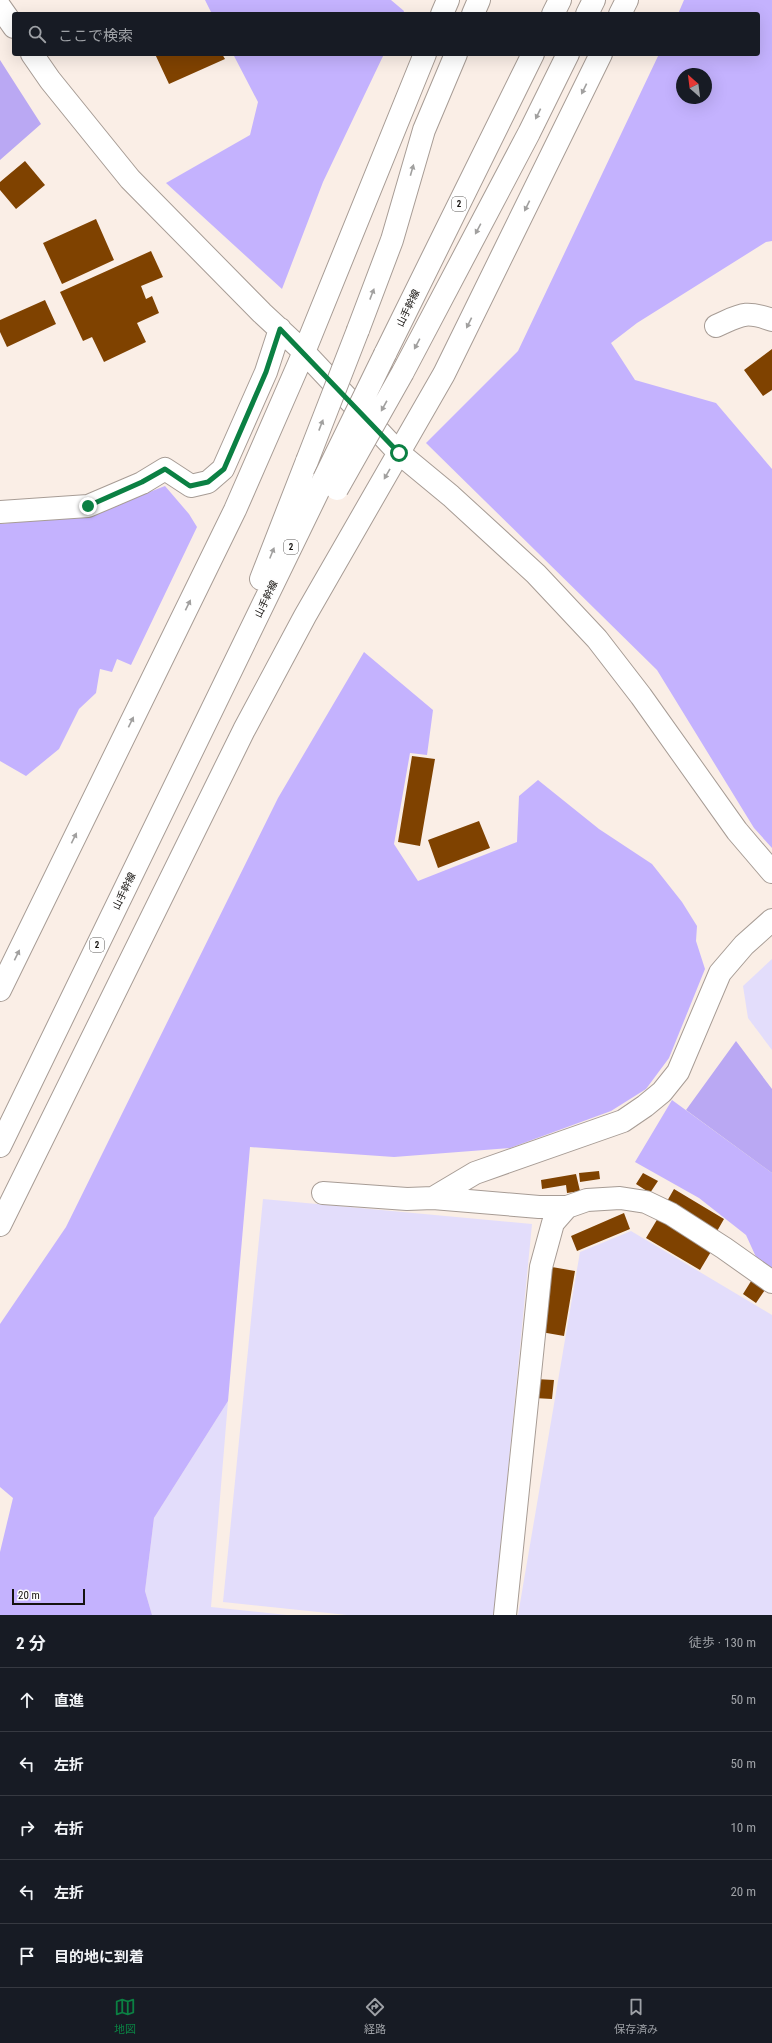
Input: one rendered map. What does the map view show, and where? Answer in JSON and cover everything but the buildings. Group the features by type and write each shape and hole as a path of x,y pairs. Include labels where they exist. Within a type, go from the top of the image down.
{"street":[{"path":"443,12 448,0"},
{"path":"474,12 479,0"},
{"path":"554,12 560,0"},
{"path":"588,12 594,0"},
{"path":"621,12 627,0"},
{"path":"0,7 12,24"},
{"path":"33,56 50,80 130,179 262,313 304,352 399,453 451,496 536,574 598,639 641,696 737,830 772,872"},
{"path":"0,990 235,510 304,352 424,56"},
{"path":"195,745 392,240 424,130 455,56"},
{"name":"山手幹線","path":"0,1146 258,616 331,484 385,354 532,56"},
{"path":"331,484 403,372 529,133 567,56"},
{"path":"0,1225 244,730 305,616 444,374 600,56"},
{"path":"716,326 744,313 772,320"},
{"path":"0,512 88,506 142,482 165,469 190,486 208,482 224,469 266,372 280,329"},
{"path":"432,1198 475,1173 623,1121 645,1106 662,1092 678,1072 720,973 744,945 772,920"},
{"path":"323,1192 407,1200 432,1198 539,1207 567,1207 587,1200 620,1198 646,1202 671,1214 724,1248 772,1282"},
{"path":"505,1615 541,1267 553,1223 567,1207"}],"shaded area":[{"path":"205,0 391,0 404,11 404,12 211,12"},
{"path":"684,0 772,0 772,241 766,242 637,323 611,343 635,380 716,403 772,469 772,848 754,828 657,670 426,443 518,351 658,56 760,56 760,12 679,12"},
{"path":"234,56 383,56 323,182 282,289 166,183 250,135 258,102"},
{"path":"0,60 41,124 0,160"},
{"path":"165,486 189,514 197,527 131,665 117,659 112,672 100,669 96,693 79,709 59,749 26,776 0,761 0,524 90,515"},
{"path":"364,652 433,710 427,755 410,753 394,844 418,881 517,842 519,796 538,780 599,829 652,864 682,902 697,926 696,941 705,969 669,1058 646,1089 611,1111 510,1148 394,1157 250,1147 228,1401 154,1518 145,1591 152,1615 0,1615 0,1552 13,1498 0,1487 0,1324 66,1227 278,798"},
{"path":"772,959 772,1050 748,1018 743,986"},
{"path":"736,1041 772,1089 772,1173 686,1110"},
{"path":"672,1100 772,1173 772,1269 756,1257 746,1235 699,1198 635,1162"},
{"path":"263,1199 532,1224 494,1615 347,1615 223,1602"},
{"path":"631,1231 772,1315 772,1615 518,1615 580,1252"},
{"path":"228,1401 211,1607 287,1615 152,1615 145,1591 154,1518"}],"route":[{"path":"88,506 142,482 165,469 190,486 208,482 224,469 266,372 280,329 304,352 399,453"}]}
